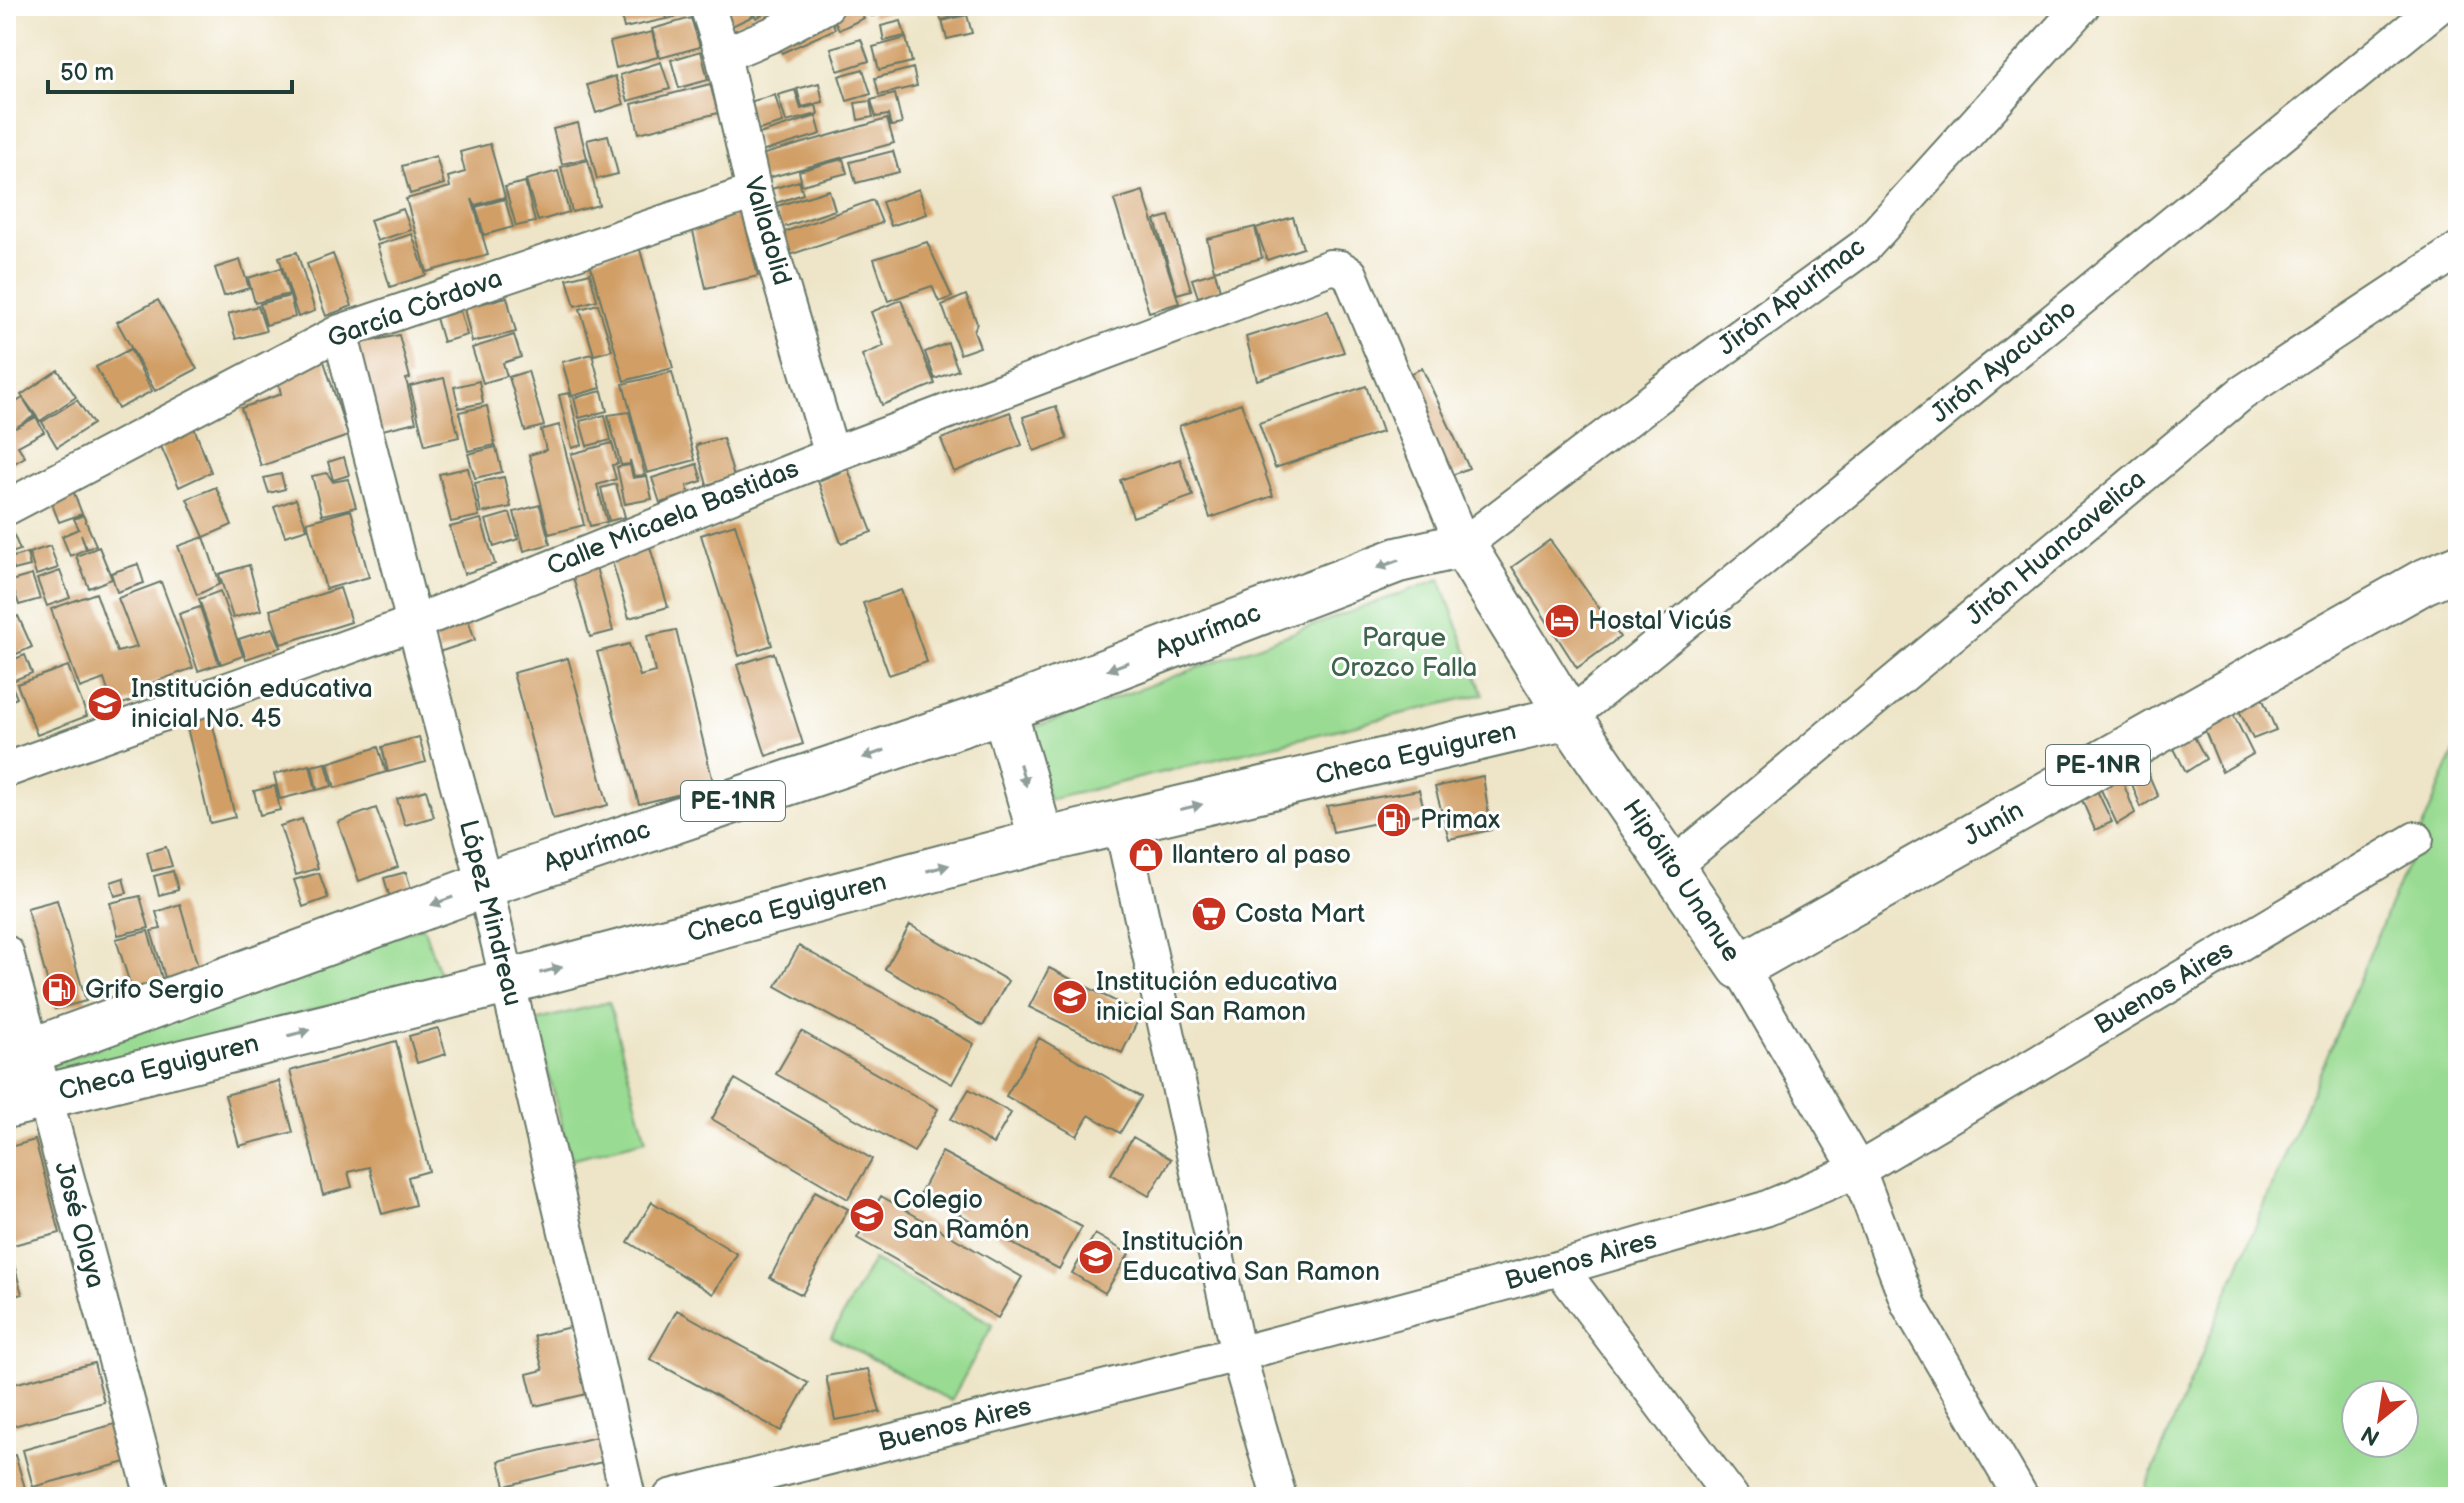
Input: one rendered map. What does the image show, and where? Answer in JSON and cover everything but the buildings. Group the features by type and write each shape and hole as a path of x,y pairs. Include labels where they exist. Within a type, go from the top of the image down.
{"main road":[{"name":"Hipólito Unanue","path":"1463,545 1569,717 1740,967"},
{"name":"Apurímac","path":"19,1057 485,885 1004,710 1398,560 1463,545"},
{"name":"Junín","path":"1740,967 2423,582 2458,567"},
{"path":"1004,710 1042,841"},
{"name":"Checa Eguiguren","path":"25,1102 507,982 1042,841 1569,717"}],"street":[{"name":"Valladolid","path":"707,6 723,55 754,192 832,455"},
{"path":"723,55 773,34 826,6"},
{"name":"Jirón Ayacucho","path":"1569,717 2439,6"},
{"name":"Jirón Apurímac","path":"1463,545 1661,394 1865,246 2079,7"},
{"name":"García Córdova","path":"6,508 340,332 754,192"},
{"name":"Jirón Huancavelica","path":"1671,868 2242,393 2458,250"},
{"name":"Calle Micaela Bastidas","path":"6,770 414,623 832,455 1330,267 1340,268"},
{"name":"Hipólito Unanue","path":"1340,268 1350,274 1463,545"},
{"name":"López Mindreau","path":"340,332 485,885 628,1497"},
{"path":"1121,823 1238,1354 1279,1497"},
{"name":"Buenos Aires","path":"671,1497 1238,1354 1560,1268 1765,1209 1858,1170 2416,839"},
{"name":"José Olaya","path":"6,953 25,1102 153,1497"},
{"name":"Hipólito Unanue","path":"1740,967 1858,1170 1909,1305 2021,1497"},
{"path":"1560,1268 1731,1497"}],"green space":[{"name":"Parque Orozco Falla","path":"1440,579 1483,694 1049,800 1022,732"},
{"path":"2458,743 2458,1497 2142,1497"},
{"path":"423,926 440,975 55,1081 50,1065"},
{"path":"609,1002 646,1140 571,1159 535,1021"},
{"path":"873,1260 993,1324 951,1401 831,1337"}],"place":[{"name":"Hostal Vicús","path":"1562,621"},
{"name":"Institución educativa inicial No. 45","path":"105,704"},
{"name":"Primax","path":"1394,820"},
{"name":"llantero al paso","path":"1146,855"},
{"name":"Costa Mart","path":"1209,914"},
{"name":"Grifo Sergio","path":"59,990"},
{"name":"Institución educativa inicial San Ramon","path":"1070,997"},
{"name":"Colegio San Ramón","path":"867,1215"},
{"name":"Institución Educativa San Ramon","path":"1096,1257"}]}
